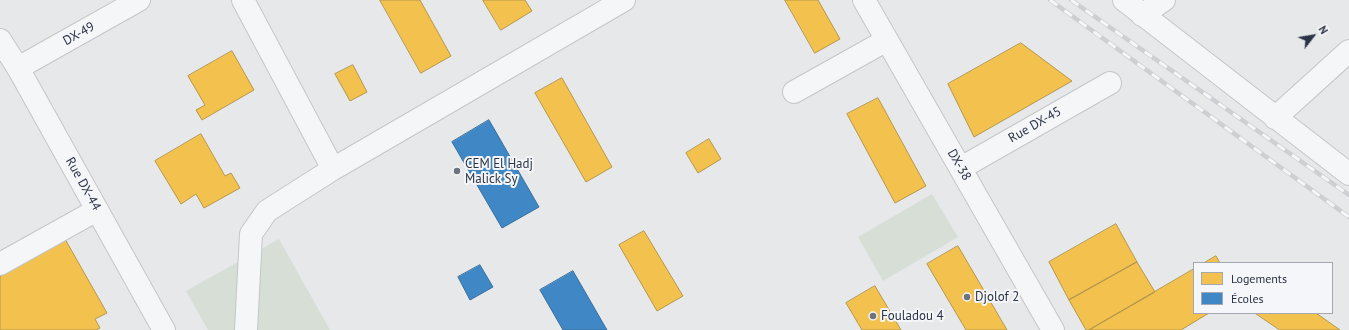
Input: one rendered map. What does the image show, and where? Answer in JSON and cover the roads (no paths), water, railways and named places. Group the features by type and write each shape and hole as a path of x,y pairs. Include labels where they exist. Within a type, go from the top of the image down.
{"street":[{"name":"DX-49","path":"18,68 139,0"},
{"path":"243,0 333,169"},
{"path":"246,330 251,234 267,211 333,169 624,0"},
{"name":"DX-38","path":"864,0 1053,330"},
{"path":"1124,0 1349,174"},
{"path":"1142,15 1164,0"},
{"name":"Rue DX-44","path":"0,40 18,68 164,330"},
{"path":"794,92 887,40"},
{"path":"1275,118 1349,51"},
{"name":"Rue DX-45","path":"961,168 1110,83"},
{"path":"0,264 97,210"}],"railway":[{"path":"1050,0 1349,217"},
{"path":"1071,0 1349,195"}],"place":[{"name":"CEM El Hadj Malick Sy","path":"457,171"},
{"name":"Djolof 2","path":"967,297"},
{"name":"Fouladou 4","path":"873,316"}]}
